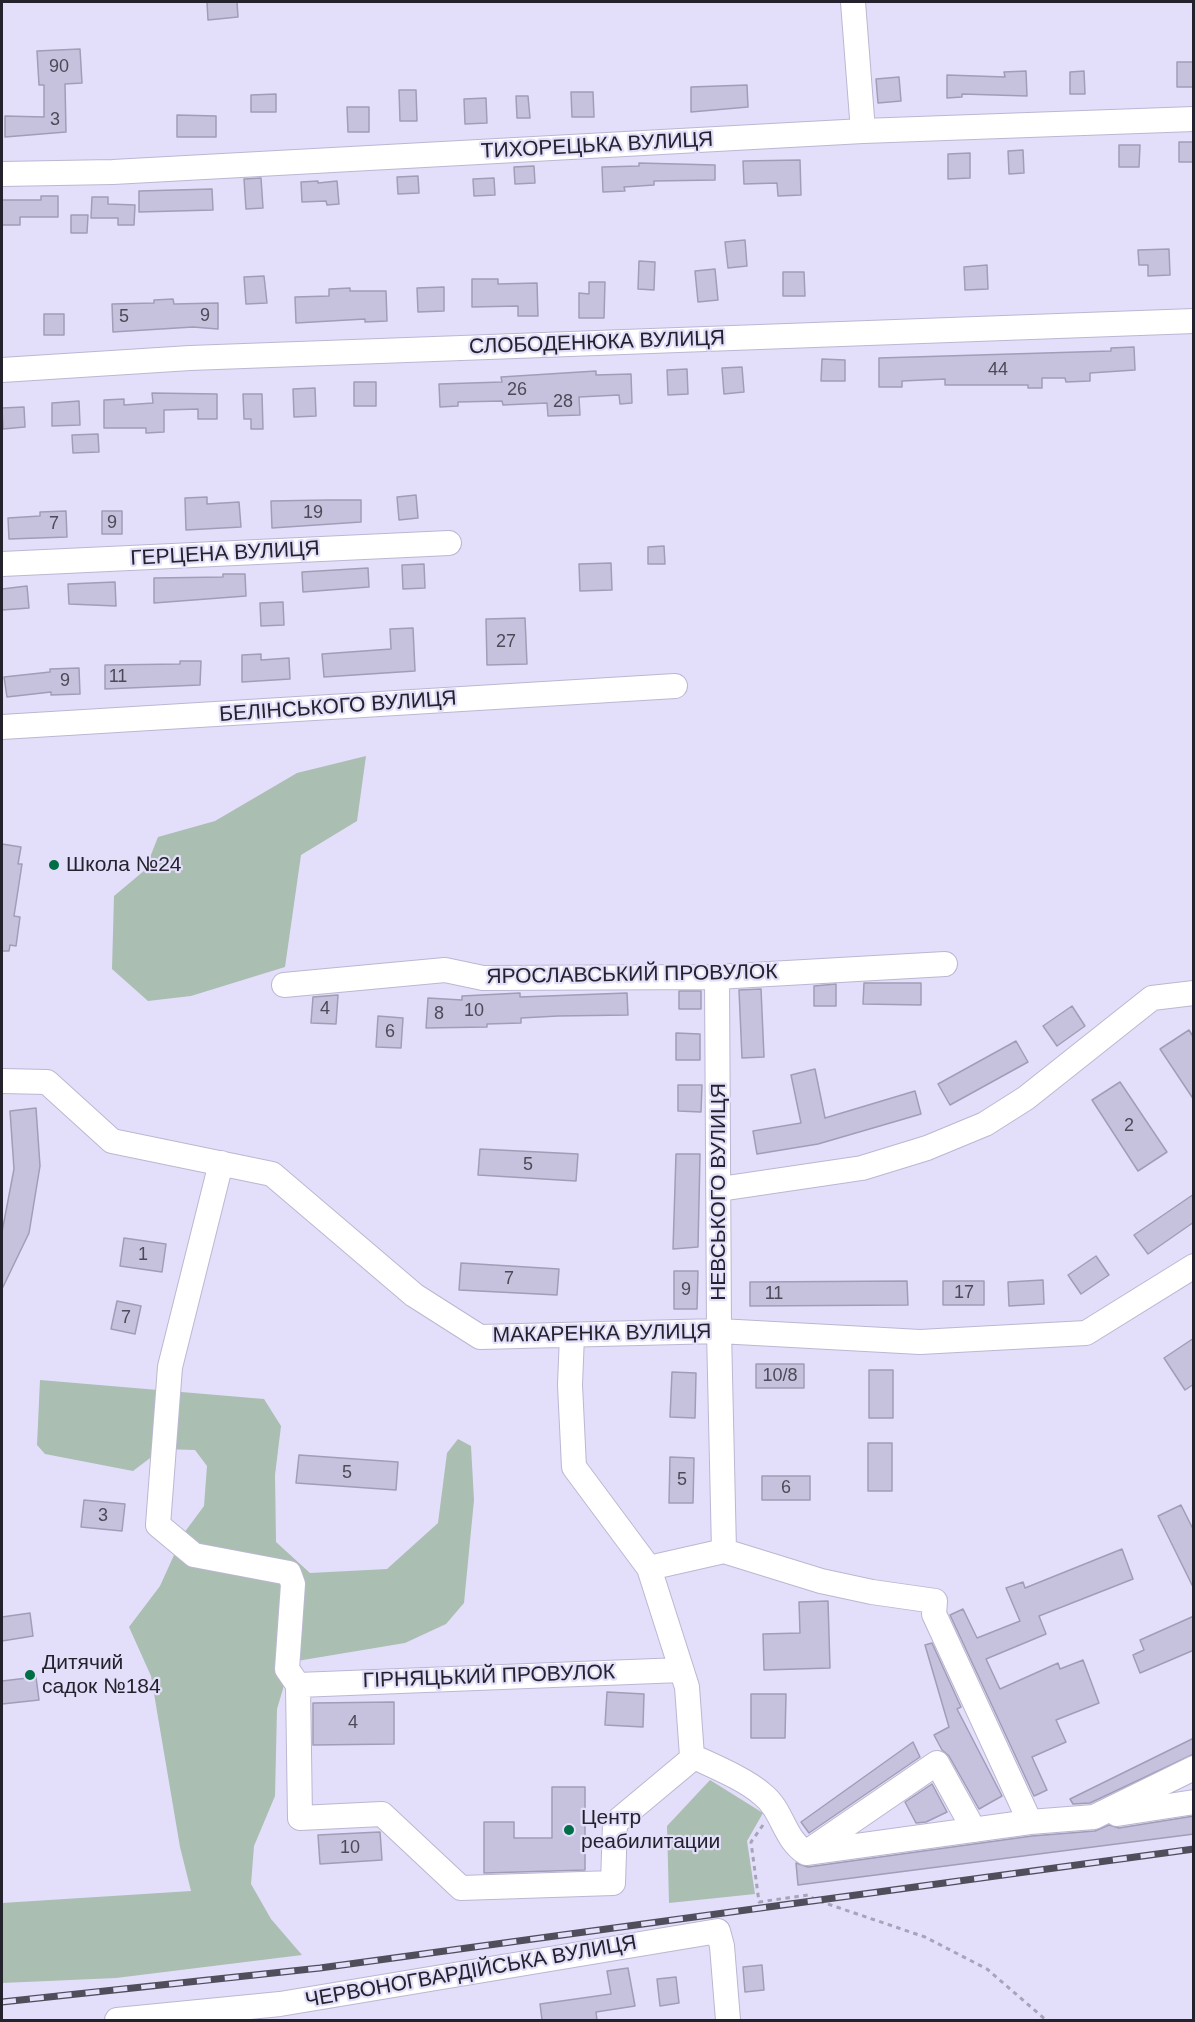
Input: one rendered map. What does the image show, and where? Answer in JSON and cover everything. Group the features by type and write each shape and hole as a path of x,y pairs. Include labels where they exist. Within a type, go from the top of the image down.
{"street":[{"path":"853,2 863,131"},
{"name":"ТИХОРЕЦЬКА ВУЛИЦЯ","path":"2,174 113,172 863,131 1194,119"},
{"name":"СЛОБОДЕНЮКА ВУЛИЦЯ","path":"2,370 190,358 1194,321"},
{"name":"ГЕРЦЕНА ВУЛИЦЯ","path":"2,564 449,543"},
{"name":"БЕЛІНСЬКОГО ВУЛИЦЯ","path":"2,727 675,686"},
{"name":"ЯРОСЛАВСЬКИЙ ПРОВУЛОК","path":"284,985 445,970 483,978 717,977 945,964"},
{"name":"НЕВСЬКОГО ВУЛИЦЯ","path":"717,977 720,1189 719,1332 724,1551"},
{"path":"720,1189 862,1168 927,1148 985,1124 1026,1098 1152,998 1194,993"},
{"name":"МАКАРЕНКА ВУЛИЦЯ","path":"2,1081 47,1082 112,1141 272,1174 414,1295 480,1337 719,1332 920,1342 1086,1333 1194,1266"},
{"path":"221,1163 170,1367 158,1525 194,1555 289,1573 293,1584 287,1669 298,1685 300,1818 382,1814 460,1888 613,1883 615,1823 694,1757"},
{"path":"572,1335 570,1385 574,1467 649,1568 687,1687 692,1756 763,1794 800,1848"},
{"path":"649,1568 724,1551 821,1581 872,1592 935,1601 934,1614 1030,1822"},
{"name":"ГІРНЯЦЬКИЙ ПРОВУЛОК","path":"298,1685 681,1670"},
{"path":"800,1848 937,1763 974,1830"},
{"path":"1094,1817 1194,1768"},
{"path":"800,1848 1094,1817 1194,1802"},
{"name":"ЧЕРВОНОГВАРДІЙСЬКА ВУЛИЦЯ","path":"117,2020 280,2004 718,1931 722,1946 728,2020"}],"path":[{"path":"774,1808 751,1842 759,1902 808,1895 816,1900 925,1938 987,1969 1046,2020"}],"green space":[{"path":"366,756 357,821 301,855 285,967 191,996 148,1001 112,969 114,896 145,870 158,837 215,821 297,773"},
{"path":"40,1380 264,1399 281,1426 275,1475 276,1542 310,1573 387,1569 438,1523 447,1453 458,1439 471,1446 474,1500 464,1603 446,1624 405,1643 291,1662 277,1709 275,1796 254,1846 251,1884 271,1919 302,1955 116,1978 2,1983 2,1903 191,1891 180,1847 151,1676 129,1627 160,1586 184,1533 204,1506 207,1466 195,1450 162,1449 133,1471 45,1454 37,1445"},
{"path":"710,1780 763,1813 747,1841 755,1894 669,1903 667,1826"}],"building":[{"path":"207,2 237,2 238,17 208,20"},
{"path":"80,49 82,83 65,84 66,132 5,137 5,116 44,117 44,85 39,85 37,51"},
{"path":"1177,62 1194,62 1194,87 1177,87"},
{"path":"1026,71 1027,96 962,94 962,97 947,98 947,75 1005,77 1004,72"},
{"path":"1084,71 1085,94 1070,94 1070,72"},
{"path":"899,77 901,101 878,103 876,79"},
{"path":"747,85 748,107 691,112 691,87"},
{"path":"399,90 416,90 417,121 400,121"},
{"path":"571,92 593,92 594,117 572,117"},
{"path":"276,94 276,112 251,112 251,95"},
{"path":"516,96 528,96 530,118 517,118"},
{"path":"486,98 487,123 465,124 464,99"},
{"path":"347,107 369,107 369,132 348,132"},
{"path":"177,115 216,116 216,137 177,137"},
{"path":"1179,142 1194,142 1194,162 1179,162"},
{"path":"1119,145 1140,145 1139,167 1119,167"},
{"path":"1023,150 1024,173 1009,174 1008,151"},
{"path":"970,153 970,178 948,179 948,154"},
{"path":"800,160 801,195 778,196 777,183 744,184 743,161"},
{"path":"639,163 715,165 715,180 654,181 654,185 624,187 625,191 603,192 602,167 639,166"},
{"path":"534,166 535,183 515,184 514,167"},
{"path":"418,176 419,193 398,194 397,177"},
{"path":"261,178 263,208 246,209 244,179"},
{"path":"494,178 495,195 474,196 473,179"},
{"path":"318,181 318,183 337,181 339,204 327,205 326,201 302,202 301,182"},
{"path":"212,189 213,210 139,212 139,191"},
{"path":"41,196 58,196 58,217 20,217 20,225 2,225 2,200 41,200"},
{"path":"92,197 108,197 108,204 135,205 134,225 118,225 118,218 91,218"},
{"path":"71,215 88,215 87,233 71,233"},
{"path":"745,240 747,266 728,268 725,242"},
{"path":"1169,249 1170,275 1148,276 1148,265 1139,265 1138,250"},
{"path":"639,261 655,262 654,290 638,289"},
{"path":"987,265 988,289 965,290 964,267"},
{"path":"715,269 718,300 698,302 695,271"},
{"path":"783,272 804,272 805,296 783,296"},
{"path":"264,276 267,303 246,304 244,277"},
{"path":"472,279 498,279 498,284 537,283 538,316 518,316 518,306 472,307"},
{"path":"589,282 605,282 604,318 579,318 579,293 589,294"},
{"path":"444,287 444,311 418,312 417,288"},
{"path":"350,288 350,291 386,291 387,321 365,322 365,319 296,323 295,297 329,296 329,289"},
{"path":"173,299 174,304 218,303 218,329 193,327 113,332 112,304 154,303 154,300"},
{"path":"44,314 64,314 64,335 44,335"},
{"path":"1134,347 1135,370 1090,373 1090,381 1066,382 1065,378 1042,378 1042,388 1028,388 1028,385 945,385 945,379 902,381 902,387 879,387 879,358 1111,351 1111,348"},
{"path":"822,359 845,360 845,381 821,381"},
{"path":"742,367 744,392 724,394 722,368"},
{"path":"687,369 688,394 668,395 667,370"},
{"path":"596,371 596,375 631,374 632,403 620,404 619,395 579,397 580,415 548,416 547,403 503,405 502,401 458,402 458,406 440,407 439,384 502,382 501,377"},
{"path":"354,382 376,382 376,406 354,406"},
{"path":"315,388 316,416 294,417 293,389"},
{"path":"152,393 217,394 217,419 198,419 198,409 164,410 164,432 146,433 146,428 104,428 104,400 124,399 124,405 153,403"},
{"path":"243,394 262,394 263,429 251,429 251,419 244,419"},
{"path":"79,401 80,425 52,426 52,403"},
{"path":"24,407 25,427 3,429 2,408"},
{"path":"98,434 99,452 73,453 72,435"},
{"path":"416,495 418,518 399,520 397,497"},
{"path":"207,497 207,504 239,502 241,527 186,530 185,498"},
{"path":"361,500 361,522 272,528 271,501"},
{"path":"66,511 67,537 9,539 8,518 40,516 40,512"},
{"path":"102,511 122,511 122,534 102,534"},
{"path":"664,546 665,564 648,564 648,547"},
{"path":"611,563 612,590 580,591 579,564"},
{"path":"424,564 425,588 403,589 402,565"},
{"path":"368,568 369,587 303,592 302,572"},
{"path":"223,574 245,574 246,596 154,603 154,578 223,577"},
{"path":"115,582 116,606 69,604 68,584"},
{"path":"27,586 29,608 2,610 2,589"},
{"path":"283,602 284,625 261,626 260,603"},
{"path":"525,618 527,664 487,665 486,619"},
{"path":"413,628 415,671 324,677 322,654 391,649 390,629"},
{"path":"261,654 261,660 289,658 290,679 242,682 242,655"},
{"path":"180,661 201,661 200,685 105,689 105,665 180,664"},
{"path":"79,668 80,694 51,695 51,692 7,697 4,677 50,672 50,669"},
{"path":"2,844 21,847 18,864 22,864 14,916 20,917 16,946 10,945 9,951 2,951"},
{"path":"864,983 921,983 921,1005 863,1004"},
{"path":"836,984 836,1006 814,1006 814,986"},
{"path":"761,989 764,1057 742,1058 739,990"},
{"path":"679,991 701,991 701,1009 679,1009"},
{"path":"520,993 520,997 627,993 628,1015 521,1018 521,1023 487,1024 487,1027 426,1028 428,998 462,1000 462,996"},
{"path":"338,995 336,1024 311,1023 313,997"},
{"path":"1072,1006 1085,1026 1057,1046 1043,1026"},
{"path":"378,1016 403,1018 401,1048 376,1047"},
{"path":"1189,1030 1194,1038 1194,1100 1160,1049"},
{"path":"676,1033 700,1034 700,1060 676,1060"},
{"path":"1016,1041 1028,1062 950,1105 938,1084"},
{"path":"815,1069 825,1118 915,1091 921,1114 818,1144 757,1154 753,1131 801,1123 791,1075"},
{"path":"1120,1082 1167,1152 1138,1171 1092,1100"},
{"path":"678,1085 702,1085 701,1112 678,1111"},
{"path":"36,1108 40,1166 29,1233 2,1289 2,1232 14,1169 10,1111"},
{"path":"480,1149 578,1154 576,1181 478,1175"},
{"path":"676,1154 700,1154 698,1247 673,1249"},
{"path":"1194,1194 1194,1222 1148,1254 1134,1235"},
{"path":"124,1238 166,1244 162,1272 120,1266"},
{"path":"1096,1256 1109,1275 1081,1294 1068,1275"},
{"path":"461,1263 559,1269 557,1295 459,1290"},
{"path":"674,1271 698,1271 697,1309 674,1309"},
{"path":"1043,1280 1044,1304 1009,1306 1008,1282"},
{"path":"907,1281 908,1305 750,1306 750,1282"},
{"path":"943,1281 984,1281 984,1305 943,1305"},
{"path":"117,1301 141,1306 135,1334 111,1329"},
{"path":"1194,1338 1194,1384 1185,1390 1164,1358"},
{"path":"756,1364 804,1364 804,1388 756,1388"},
{"path":"869,1370 893,1370 893,1418 869,1418"},
{"path":"672,1372 696,1373 695,1418 670,1417"},
{"path":"868,1443 892,1443 892,1491 868,1491"},
{"path":"299,1455 398,1462 396,1490 296,1483"},
{"path":"670,1457 694,1458 693,1503 669,1503"},
{"path":"762,1476 810,1476 810,1500 762,1500"},
{"path":"84,1500 125,1504 122,1531 81,1527"},
{"path":"1181,1505 1194,1531 1194,1589 1158,1516"},
{"path":"1122,1549 1133,1579 1039,1616 1046,1634 986,1659 1000,1689 1058,1663 1060,1669 1083,1660 1099,1703 1056,1720 1066,1742 1032,1757 1047,1790 1034,1796 950,1615 963,1609 977,1638 1020,1621 1006,1588 1023,1582 1025,1588"},
{"path":"828,1601 830,1668 764,1670 763,1634 800,1633 799,1602"},
{"path":"30,1613 33,1636 2,1641 2,1617"},
{"path":"1194,1616 1194,1650 1140,1673 1133,1655 1144,1650 1140,1640"},
{"path":"932,1643 961,1707 957,1709 1002,1796 979,1809 949,1756 942,1750 934,1735 949,1727 925,1645"},
{"path":"36,1677 39,1700 2,1704 2,1681"},
{"path":"607,1692 644,1694 643,1727 605,1725"},
{"path":"751,1694 786,1694 785,1738 751,1738"},
{"path":"394,1702 394,1744 313,1745 313,1703"},
{"path":"1194,1738 1194,1754 1090,1803 1073,1804 1070,1799"},
{"path":"913,1742 920,1757 809,1833 801,1822"},
{"path":"932,1784 947,1812 926,1822 916,1823 905,1802"},
{"name":"Центр реабилитации","path":"552,1787 585,1787 585,1870 484,1873 484,1822 514,1822 514,1838 552,1838"},
{"path":"1194,1816 1194,1834 798,1885 796,1863 808,1867 1032,1836 1095,1831 1109,1825 1119,1828"},
{"path":"380,1832 382,1860 320,1864 318,1835"},
{"path":"762,1965 764,1990 745,1992 743,1967"},
{"path":"628,1968 635,2006 596,2012 597,2020 542,2020 540,2004 611,1994 607,1971"},
{"path":"676,1977 679,2003 660,2006 657,1979"}],"railway":[{"path":"2,2002 320,1968 1194,1849"}],"place":[{"name":"Школа №24","path":"54,865"},
{"name":"Дитячий садок №184","path":"30,1675"},
{"name":"Центр реабилитации","path":"569,1830"}]}
